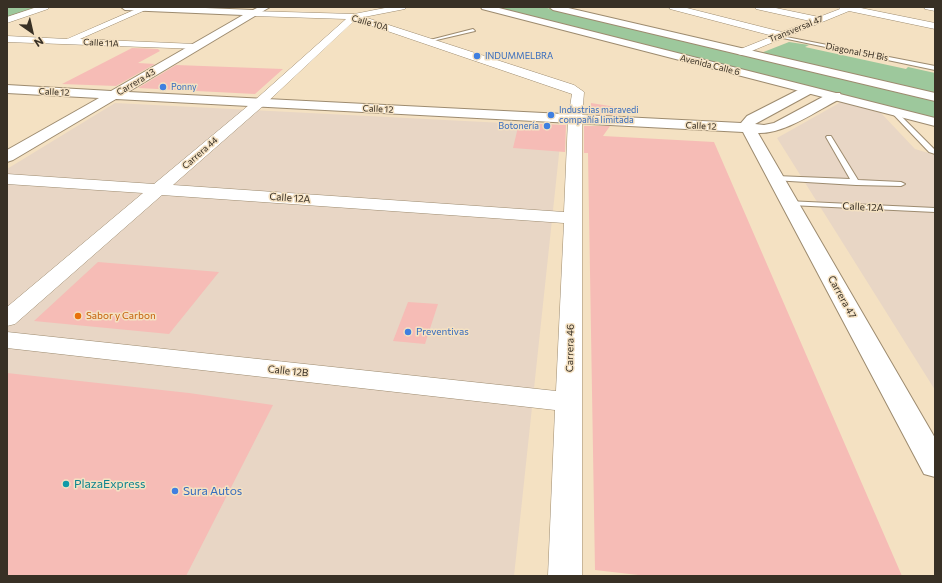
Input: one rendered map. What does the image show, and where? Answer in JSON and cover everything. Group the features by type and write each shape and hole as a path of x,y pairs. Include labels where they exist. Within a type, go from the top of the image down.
{"street":[{"path":"7,20 43,7"},
{"path":"125,7 240,12"},
{"name":"Carrera 43","path":"137,68 240,12 266,7"},
{"path":"354,16 402,7"},
{"name":"Avenida Calle 6","path":"485,7 935,122"},
{"name":"Avenida Calle 6","path":"552,7 935,97"},
{"path":"672,7 780,36"},
{"path":"759,7 818,20"},
{"path":"847,7 935,26"},
{"name":"Transversal 47","path":"742,52 847,7"},
{"path":"928,7 935,8"},
{"path":"66,41 146,8"},
{"name":"Carrera 43","path":"7,157 113,89 195,47 253,10"},
{"name":"Calle 10A","path":"253,10 354,16 575,90 578,92 575,119"},
{"name":"Carrera 44","path":"7,319 259,103 354,16"},
{"name":"Calle 11A","path":"7,39 195,47"},
{"name":"Calle 12","path":"7,89 91,94 113,89 259,103 748,128"},
{"path":"808,90 752,119 748,124 748,128 764,129 778,126 835,96"},
{"path":"41,122 91,94"},
{"name":"Carrera 46","path":"565,576 575,119"},
{"name":"Carrera 47","path":"748,128 790,204 927,435 935,465"},
{"name":"Calle 12A","path":"7,179 573,218"},
{"name":"Calle 12B","path":"7,340 568,402"}],"lane":[{"path":"428,41 473,30"},
{"name":"Diagonal 5H Bis","path":"780,36 935,68"},
{"path":"894,112 931,151 935,152"},
{"path":"829,137 856,183"},
{"path":"776,178 901,184"},
{"name":"Calle 12A","path":"790,204 935,210"}],"shaded area":[{"path":"841,102 881,113 915,149 935,155 935,390 777,138"},
{"path":"115,103 562,126 514,576 7,576 7,169"}],"green space":[{"path":"40,7 7,18 7,8"},
{"path":"492,7 543,7 935,101 935,119"},
{"path":"789,42 809,45 805,47 906,69 908,67 935,73 935,93 761,53"}],"building":[{"path":"132,48 158,49 160,51 138,63 155,64 116,86 62,84"},
{"path":"176,65 283,69 255,94 138,88"},
{"path":"591,103 622,108 617,115 591,114"},
{"path":"519,123 566,125 565,152 513,148"},
{"path":"584,126 610,126 603,136 714,142 902,576 647,576 595,570 588,153 584,153"},
{"path":"98,262 219,272 169,334 34,321"},
{"path":"408,302 438,304 425,344 393,341"},
{"path":"7,373 189,393 273,405 186,576 7,576"}],"place":[{"name":"INDUMMELBRA","path":"477,56"},
{"name":"Ponny","path":"163,87"},
{"name":"Industrias maravedi compañía limitada","path":"551,115"},
{"name":"Botonería","path":"547,126"},
{"name":"Sabor y Carbon","path":"78,316"},
{"name":"Preventivas","path":"408,332"},
{"name":"PlazaExpress","path":"66,484"},
{"name":"Sura Autos","path":"175,491"}]}
